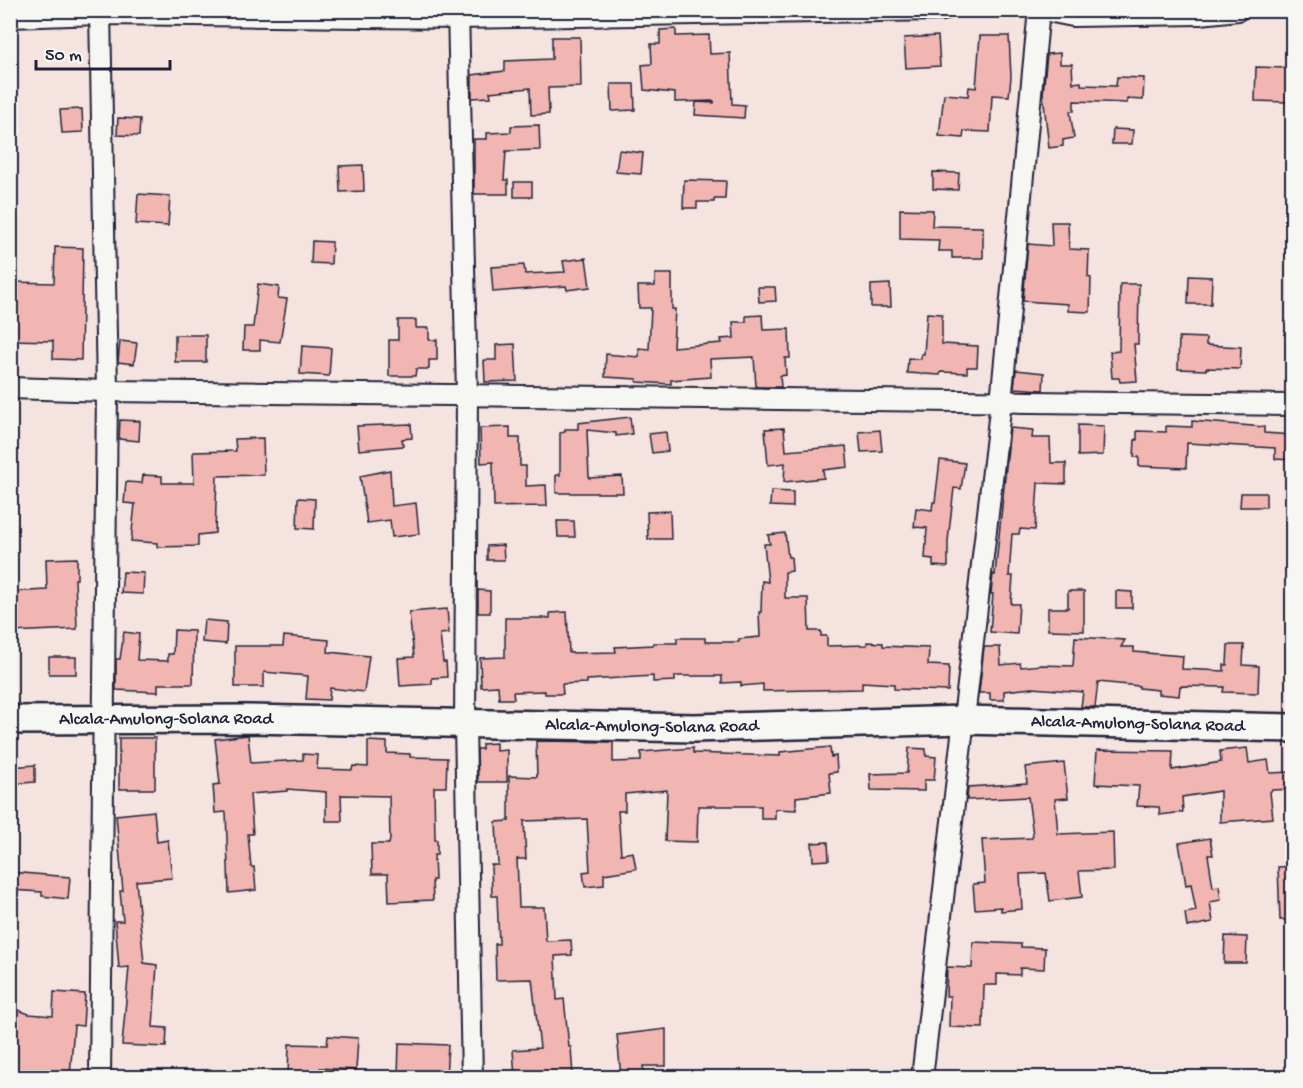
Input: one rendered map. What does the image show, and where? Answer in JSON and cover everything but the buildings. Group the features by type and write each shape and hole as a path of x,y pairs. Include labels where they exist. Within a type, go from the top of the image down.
{"main road":[{"name":"Alcala-Amulong-Solana Road","path":"10,720 248,719 693,728 963,720 1293,728"}],"street":[{"path":"10,17 100,12 459,14 943,10"},
{"path":"922,1077 1001,402 1041,10 1053,14 1083,16 1200,14 1238,10"},
{"path":"100,12 107,391 100,1077"},
{"path":"459,14 467,394 465,725 472,1077"},
{"path":"10,388 1293,405"}]}
